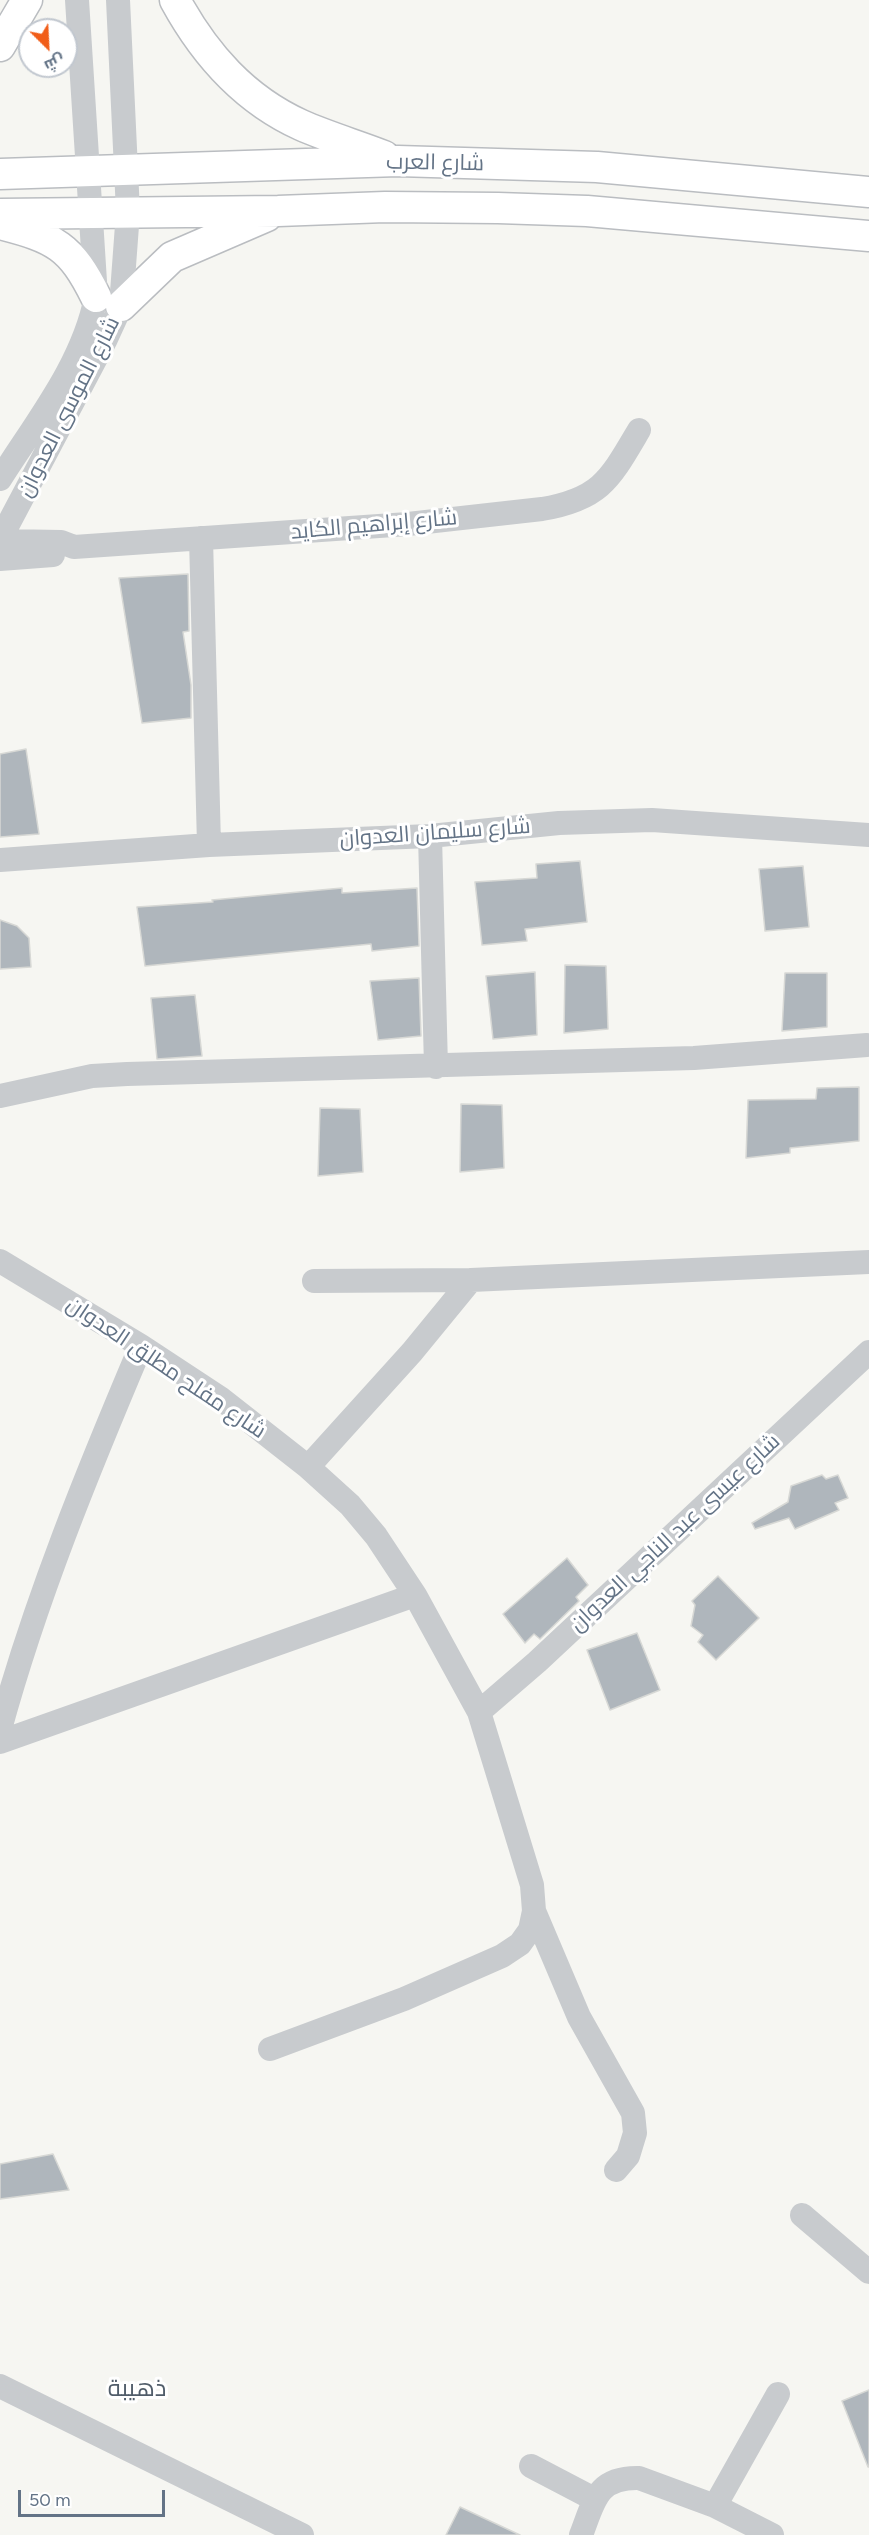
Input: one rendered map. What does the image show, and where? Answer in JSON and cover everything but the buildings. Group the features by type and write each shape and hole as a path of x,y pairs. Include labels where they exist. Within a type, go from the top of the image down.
{"main road":[{"path":"0,46 27,0"},
{"path":"175,0 202,45 241,88 258,102 300,125 398,161"},
{"name":"شارع العرب","path":"0,174 398,161 597,167 869,192"},
{"name":"شارع العرب","path":"0,214 278,211 385,207 587,211 869,236"},
{"path":"0,224 62,247 109,301 172,257 278,211"}],"street":[{"name":"شارع الموسى العدوان","path":"0,479 79,354 91,324 109,301 91,212 77,0"},
{"name":"شارع الموسى العدوان","path":"1,544 105,341 109,301 128,212 118,0"},
{"name":"شارع إبراهيم الكايد","path":"1,544 60,542 74,546 408,524 562,506 596,490 608,480 639,430"},
{"path":"201,538 209,845"},
{"name":"شارع سليمان العدوان","path":"0,860 209,845 430,836 559,824 652,820 869,835"},
{"path":"430,836 436,1066"},
{"path":"0,1096 92,1076 694,1058 867,1046"},
{"name":"شارع مفلح مطلق العدوان","path":"0,1261 141,1346 220,1398 308,1467 350,1505 376,1536 415,1595 479,1712 525,1859 534,1911 579,2017 633,2113 635,2133 628,2156 616,2170"},
{"path":"314,1281 471,1280 869,1262"},
{"path":"308,1467 405,1360 471,1280"},
{"path":"0,1729 35,1615 141,1346"},
{"name":"شارع عيسى عبد الناجي العدوان","path":"479,1712 537,1662 869,1352"},
{"path":"0,1742 415,1595"},
{"path":"270,2049 404,1999 502,1956 520,1944 530,1930 534,1911"},
{"path":"802,2215 868,2271"},
{"path":"0,2386 302,2535"},
{"path":"715,2506 778,2394"},
{"path":"531,2466 594,2499"},
{"path":"581,2535 594,2499 603,2486 613,2481 639,2478 715,2506 772,2535"}],"district":[{"name":"ذهيبة","path":"137,2389"}]}
